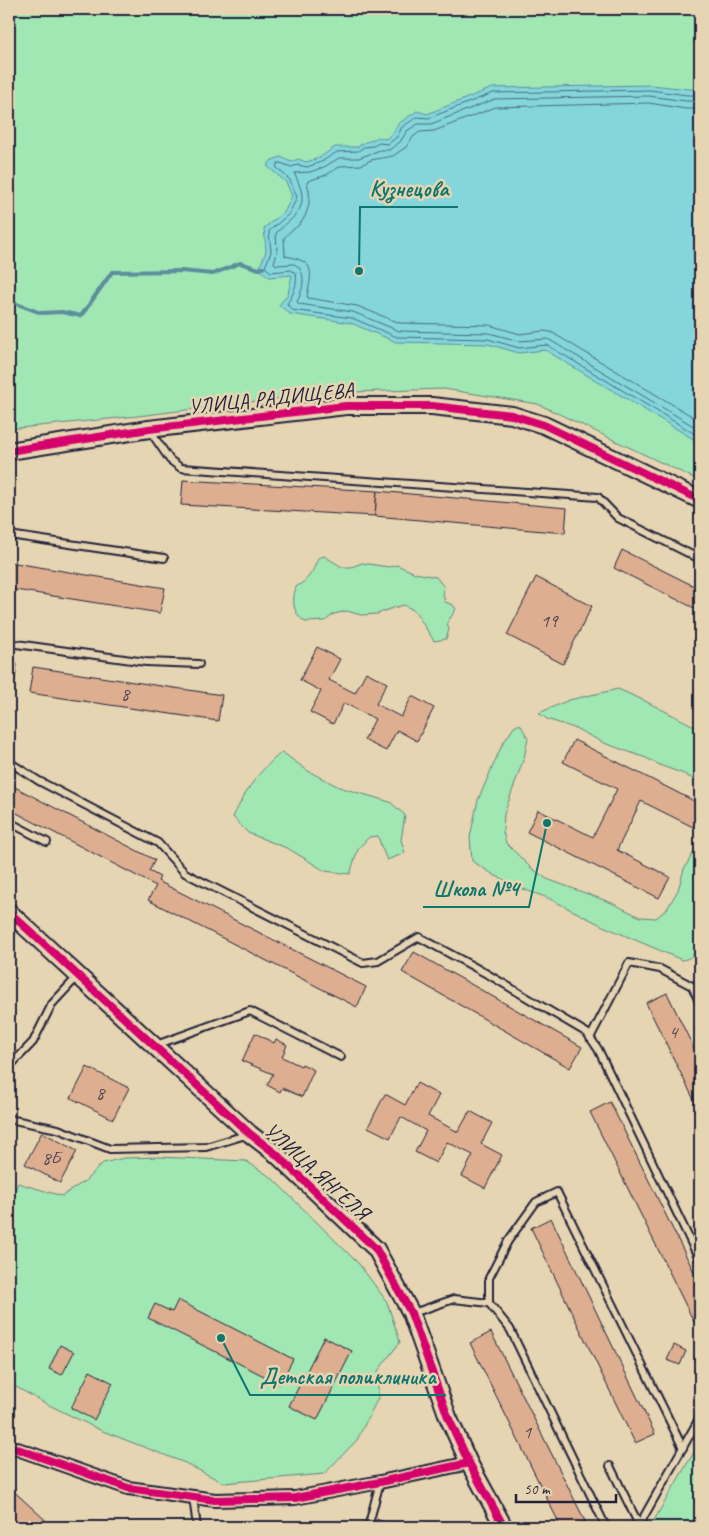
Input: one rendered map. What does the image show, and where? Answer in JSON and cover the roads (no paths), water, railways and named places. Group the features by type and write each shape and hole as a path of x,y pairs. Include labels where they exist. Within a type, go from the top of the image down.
{"street":[{"name":"УЛИЦА РАДИЩЕВА","path":"9,451 149,430 346,406 432,406 512,415 544,425 700,500"},
{"name":"УЛИЦА ЯНГЕЛЯ","path":"9,912 250,1134 276,1154 376,1249 411,1314 448,1417 468,1463 504,1527"},
{"path":"9,1446 128,1488 215,1500 295,1498 468,1463"}],"lane":[{"path":"149,430 170,460 181,468 598,497 618,518 700,559"},
{"path":"9,535 164,558"},
{"path":"9,643 146,662 198,664"},
{"path":"9,762 39,781 158,843 185,873 363,963 378,961 419,938 497,980 587,1033 598,1049 700,1261"},
{"path":"9,822 47,842"},
{"path":"590,1038 629,963 660,969 692,986 700,1004"},
{"path":"9,1067 33,1042 52,1004 79,975"},
{"path":"155,1046 250,1011 341,1057"},
{"path":"9,1118 58,1130 110,1149 206,1147 250,1134"},
{"path":"606,1527 510,1329 489,1303 490,1278 508,1242 536,1202 557,1192 683,1448"},
{"path":"411,1314 454,1299 489,1303"},
{"path":"638,1526 700,1417"},
{"path":"610,1466 638,1526"},
{"path":"370,1527 369,1524 380,1482"},
{"path":"193,1497 197,1527"}],"water":[{"path":"650,85 700,90 700,443 545,350 519,353 488,344 396,342 351,323 290,314 279,305 288,294 292,275 269,277 259,269 266,251 264,228 285,211 292,196 286,182 267,166 272,160 281,157 291,162 298,159 306,162 319,158 335,147 358,147 378,137 386,139 393,133 398,124 417,111 427,114 492,88"}],"waterway":[{"path":"9,301 41,313 62,312 81,316 112,272 181,271 213,274 240,263 259,269 263,268"}],"place":[{"name":"Кузнецова","path":"359,271"},
{"name":"Школа №4","path":"547,823"},
{"name":"Детская поликлиника","path":"221,1338"}]}
